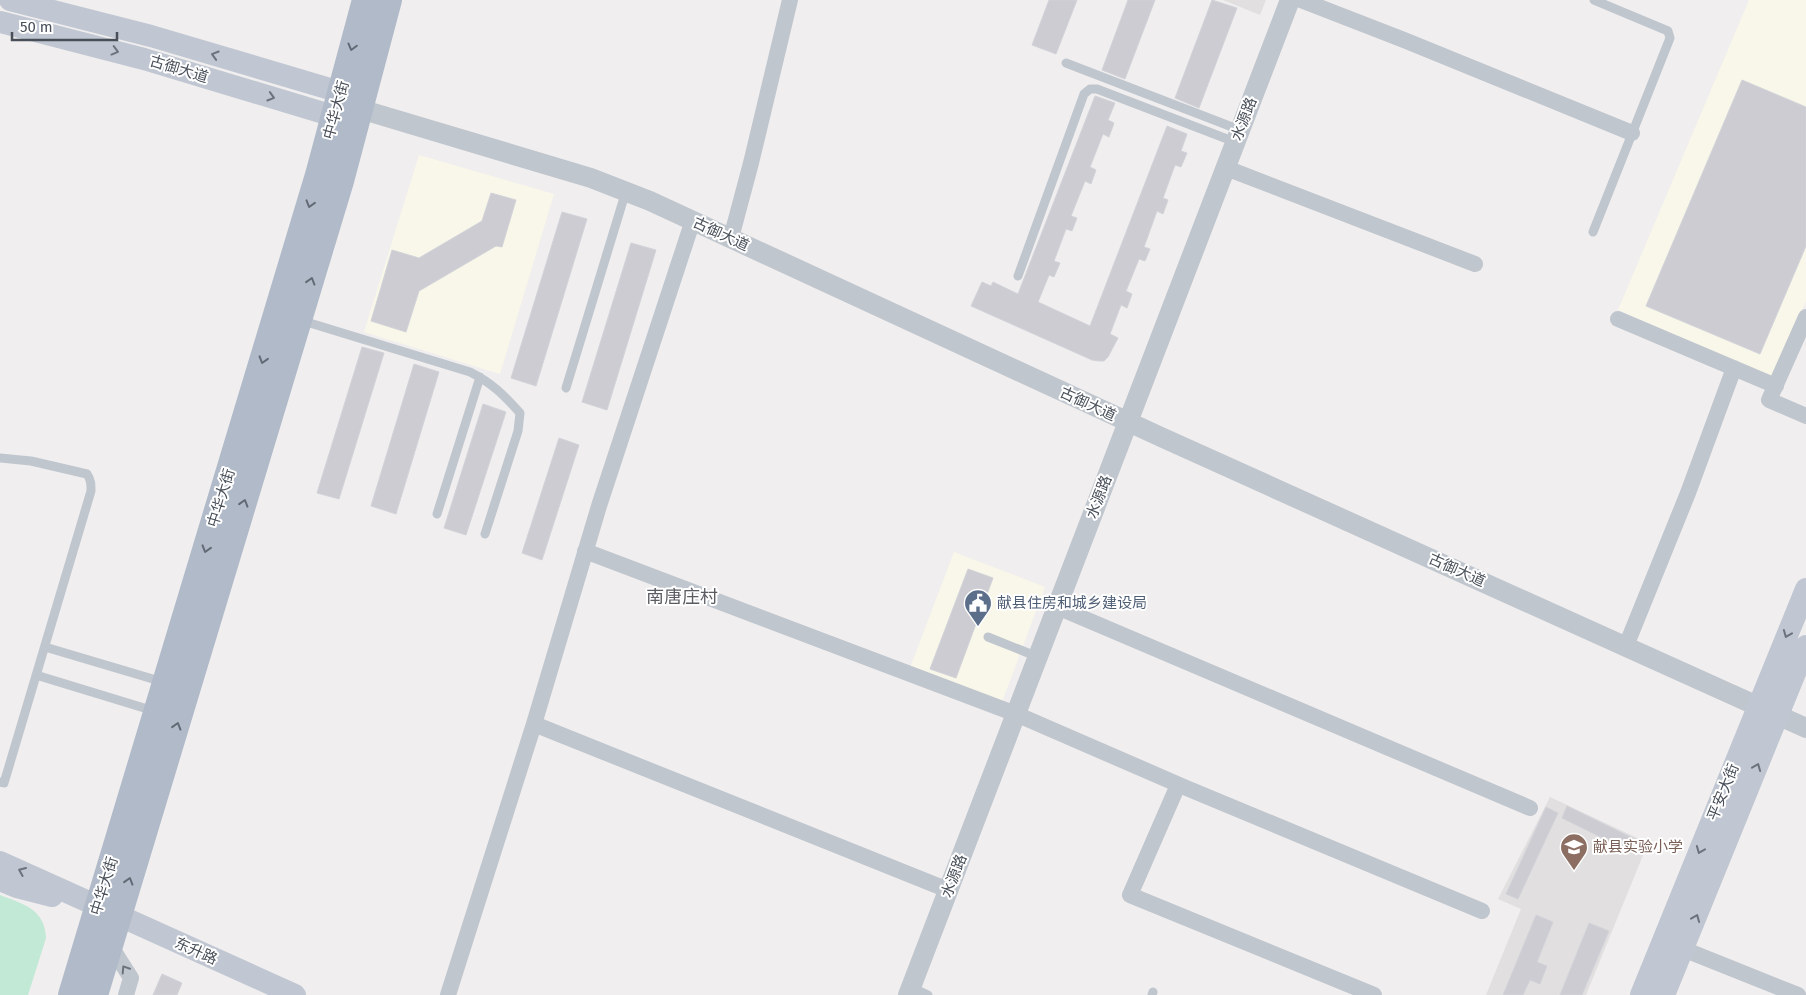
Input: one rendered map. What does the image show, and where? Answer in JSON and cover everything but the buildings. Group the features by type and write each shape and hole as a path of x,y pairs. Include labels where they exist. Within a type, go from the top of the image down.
{"main road":[{"name":"古御大道","path":"10,0 151,36 351,108"},
{"name":"中华大街","path":"71,995 108,912 299,319 341,182 365,0"},
{"name":"中华大街","path":"95,995 110,945 108,912 165,683 318,175 351,108 389,0"},
{"name":"古御大道","path":"0,22 144,59 351,108"},
{"name":"平安大街","path":"1664,995 1683,948 1768,710 1806,589"},
{"name":"平安大街","path":"1641,995 1768,710 1806,646"},
{"name":"东升路","path":"0,862 295,995"},
{"name":"东升路","path":"0,880 17,887 108,912"}],"street":[{"path":"731,238 751,164 790,0"},
{"name":"水源路","path":"916,992 948,890 1290,0"},
{"path":"1301,0 1632,133"},
{"name":"古御大道","path":"351,108 552,166 626,191 1128,422 1806,728"},
{"path":"1226,168 1475,264"},
{"path":"448,995 534,724 599,506 692,220"},
{"path":"1806,317 1770,400 1806,416"},
{"path":"1618,319 1776,386"},
{"path":"1626,646 1688,493 1734,368"},
{"path":"586,552 1016,714 1178,785 1482,911"},
{"path":"1057,607 1530,808"},
{"path":"534,724 948,890"},
{"path":"1178,785 1130,894 1374,995"},
{"path":"110,945 131,978 126,995"},
{"path":"1683,948 1798,995"}],"lane":[{"path":"1593,232 1670,38 1668,31 1594,0"},
{"path":"1066,63 1238,136"},
{"path":"1018,276 1084,94 1090,89 1238,136"},
{"path":"566,388 626,191"},
{"path":"299,319 470,372 501,392 520,413 518,431 485,534"},
{"path":"437,514 480,377"},
{"path":"0,458 31,460 87,474 90,479 91,491 4,783 0,782"},
{"path":"988,637 1038,657"},
{"path":"45,647 165,683"},
{"path":"36,675 157,712"}],"shaded area":[{"path":"1223,0 1266,0 1260,15"},
{"path":"1749,0 1806,0 1806,301 1773,377 1618,310"},
{"path":"419,155 554,194 500,374 364,332"},
{"name":"献县住房和城乡建设局","path":"954,552 1045,587 1002,702 910,668"},
{"name":"献县实验小学","path":"1550,797 1648,843 1586,995 1486,995 1521,909 1498,899"}],"green space":[{"path":"0,895 17,901 31,909 42,920 45,928 46,938 28,995 0,995"}],"place":[{"name":"献县住房和城乡建设局","path":"978,627"},
{"name":"献县实验小学","path":"1574,871"}],"district":[{"name":"南唐庄村","path":"682,597"}]}
